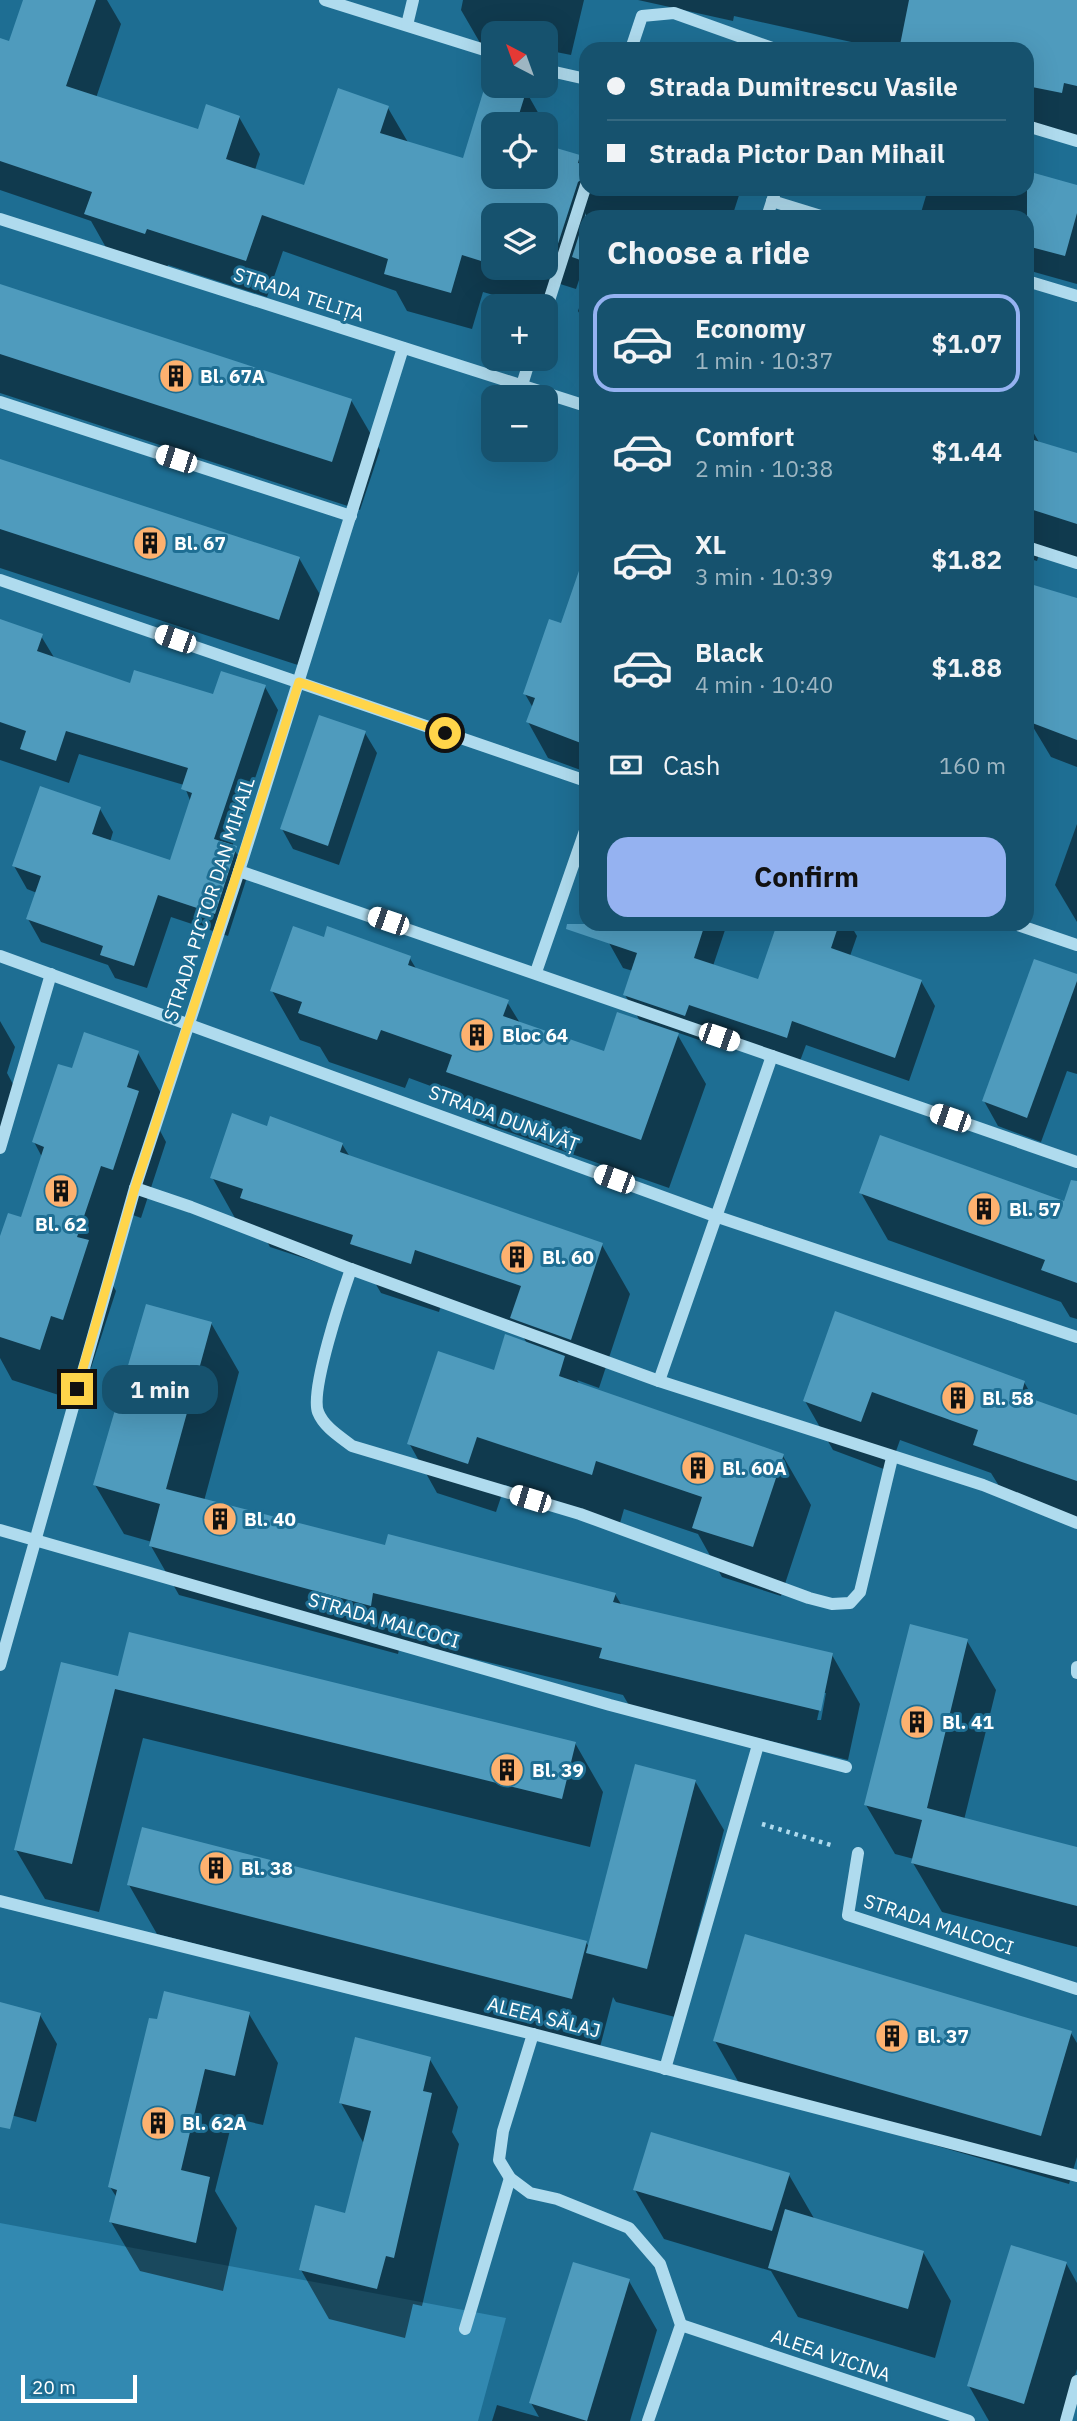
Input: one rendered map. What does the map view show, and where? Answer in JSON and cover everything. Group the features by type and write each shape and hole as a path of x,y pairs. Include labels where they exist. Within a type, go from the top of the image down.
{"street":[{"path":"326,0 481,49"},
{"path":"407,24 413,0"},
{"path":"633,42 642,16 674,13 755,42"},
{"path":"558,73 579,77"},
{"path":"1034,128 1077,141"},
{"path":"551,294 582,196"},
{"path":"776,196 808,210"},
{"name":"STRADA TELIȚA","path":"0,219 522,385"},
{"path":"1034,283 1077,296"},
{"name":"STRADA PICTOR DAN MIHAIL","path":"0,1665 135,1188 239,871 403,348"},
{"path":"522,385 526,371"},
{"name":"STRADA TELIȚA","path":"558,397 579,404"},
{"path":"0,402 351,516"},
{"path":"1034,549 1077,563"},
{"path":"0,579 579,779"},
{"path":"536,972 579,848"},
{"path":"239,871 1077,1162"},
{"path":"1034,930 1077,945"},
{"name":"STRADA DUNĂVĂȚ","path":"0,956 188,1022 715,1216 1077,1337"},
{"path":"0,1148 51,974"},
{"path":"659,1381 772,1056"},
{"path":"135,1188 191,1206 351,1269 659,1381 892,1458 983,1485 1077,1523"},
{"path":"351,1269 323,1359 317,1410 328,1428 352,1446 580,1514 747,1577 832,1604 850,1603 860,1592 892,1458"},
{"name":"STRADA MALCOCI","path":"0,1530 758,1745 846,1767"},
{"path":"1077,1667 1077,1673"},
{"path":"665,2069 758,1745"},
{"name":"STRADA MALCOCI","path":"858,1853 848,1915 1077,1989"},
{"name":"ALEEA SĂLAJ","path":"0,1901 533,2034 1077,2176"},
{"path":"533,2034 503,2131 499,2160 510,2178 530,2193 557,2199 629,2228 660,2264 681,2325 649,2421"},
{"path":"465,2329 510,2178"},
{"name":"ALEEA VICINA","path":"681,2325 969,2421"},
{"path":"1066,2421 1077,2381"}],"path":[{"path":"738,1817 858,1853"}],"shaded area":[{"path":"0,2223 506,2318 478,2421 0,2421"}],"building":[{"path":"23,0 96,0 66,86 198,129 206,104 240,116 226,159 304,185 338,88 389,106 380,133 463,158 481,98 524,98 520,112 481,112 481,189 558,189 558,149 579,155 579,181 558,244 558,203 481,203 481,261 462,255 451,293 384,274 388,259 262,215 246,261 147,229 145,234 84,214 92,192 0,161 0,38 9,41"},
{"path":"909,0 1077,0 1077,86 1064,83 1062,93 1034,87 1034,42 901,42"},
{"path":"1034,173 1077,185 1077,213 1065,256 1034,248 1034,210 1027,210 1027,196 1034,196"},
{"path":"579,235 579,260 572,257"},
{"name":"Bl. 67A","path":"0,284 352,399 332,462 0,354"},
{"path":"1034,440 1077,453 1077,524 1034,510"},
{"name":"Bl. 67","path":"0,459 300,557 279,620 0,529"},
{"path":"579,571 579,742 526,722 535,698 523,694 549,619 561,623"},
{"path":"1034,585 1077,598 1077,740 1034,724"},
{"path":"0,619 43,634 37,651 130,683 134,670 213,694 221,671 266,685 214,839 237,846 215,914 158,895 134,966 100,955 103,946 26,919 41,876 12,866 40,786 101,807 92,834 170,860 192,793 181,789 188,768 66,731 56,761 20,749 26,731 0,722"},
{"path":"319,715 366,731 328,846 280,829"},
{"path":"567,924 579,924 579,931 703,931 694,958 758,979 775,931 837,931 831,948 922,980 895,1058 792,1021 787,1038 689,1005 685,1016 623,995 637,953 566,929"},
{"name":"Bloc 64","path":"293,926 324,937 327,926 411,956 408,965 509,1000 503,1016 604,1051 617,1012 679,1033 641,1140 446,1072 452,1055 381,1030 377,1040 298,1013 302,1002 270,991"},
{"path":"1034,959 1077,974 1077,981 1027,1118 982,1101"},
{"name":"Bl. 62","path":"84,1032 139,1051 127,1087 139,1091 113,1170 101,1166 77,1237 89,1240 63,1320 51,1316 40,1350 0,1337 0,1236 8,1213 21,1217 44,1147 32,1142 58,1064 72,1068"},
{"path":"232,1113 267,1126 270,1116 343,1143 340,1152 603,1243 571,1340 510,1318 521,1286 415,1250 411,1264 350,1244 353,1235 240,1198 243,1189 210,1178"},
{"name":"Bl. 57","path":"880,1135 1064,1201 1071,1180 1077,1181 1077,1283 1041,1270 1045,1260 859,1193"},
{"name":"Bl. 40","path":"146,1304 212,1322 166,1489 385,1545 388,1534 616,1593 613,1602 833,1653 821,1711 599,1658 602,1648 373,1593 371,1606 149,1546 160,1504 93,1485"},
{"name":"Bl. 58","path":"835,1311 1025,1381 1021,1395 1077,1415 1077,1481 973,1445 978,1430 872,1392 861,1422 803,1401"},
{"path":"505,1334 565,1356 559,1376 784,1454 753,1547 692,1528 702,1497 596,1461 592,1475 477,1437 468,1464 407,1444 438,1351 494,1370"},
{"name":"Bl. 41","path":"910,1624 968,1639 927,1808 1077,1847 1077,1906 911,1863 922,1820 864,1805"},
{"name":"Bl. 39","path":"129,1632 576,1742 562,1799 115,1689 72,1864 14,1850 61,1662 118,1676"},
{"path":"635,1764 696,1780 647,1969 586,1953"},
{"name":"Bl. 38","path":"142,1827 587,1941 572,1999 127,1885"},
{"name":"Bl. 37","path":"745,1934 1072,2031 1041,2136 713,2041"},
{"name":"Bl. 62A","path":"164,1991 250,2012 235,2076 205,2069 181,2170 210,2177 196,2243 109,2222 117,2190 108,2187 149,2018 157,2019"},
{"path":"0,2002 41,2013 10,2129 0,2127"},
{"path":"355,2037 431,2057 423,2091 432,2093 394,2258 386,2256 377,2289 299,2270 315,2205 345,2213 371,2111 339,2103"},
{"path":"651,2132 790,2173 772,2231 633,2190"},
{"path":"785,2209 924,2251 908,2309 768,2268"},
{"path":"1011,2245 1067,2262 1024,2404 967,2386"},
{"path":"573,2262 630,2279 587,2421 529,2403"}],"place":[{"name":"Bl. 67A","path":"176,376"},
{"name":"Bl. 67","path":"150,543"},
{"name":"Bloc 64","path":"477,1035"},
{"name":"Bl. 62","path":"61,1191"},
{"name":"Bl. 57","path":"984,1209"},
{"name":"Bl. 60","path":"517,1257"},
{"name":"Bl. 58","path":"958,1398"},
{"name":"Bl. 60A","path":"698,1468"},
{"name":"Bl. 40","path":"220,1519"},
{"name":"Bl. 41","path":"917,1722"},
{"name":"Bl. 39","path":"507,1770"},
{"name":"Bl. 38","path":"216,1868"},
{"name":"Bl. 37","path":"892,2036"},
{"name":"Bl. 62A","path":"158,2123"}],"route":[{"path":"77,1389 135,1188 299,682 445,733"}]}
